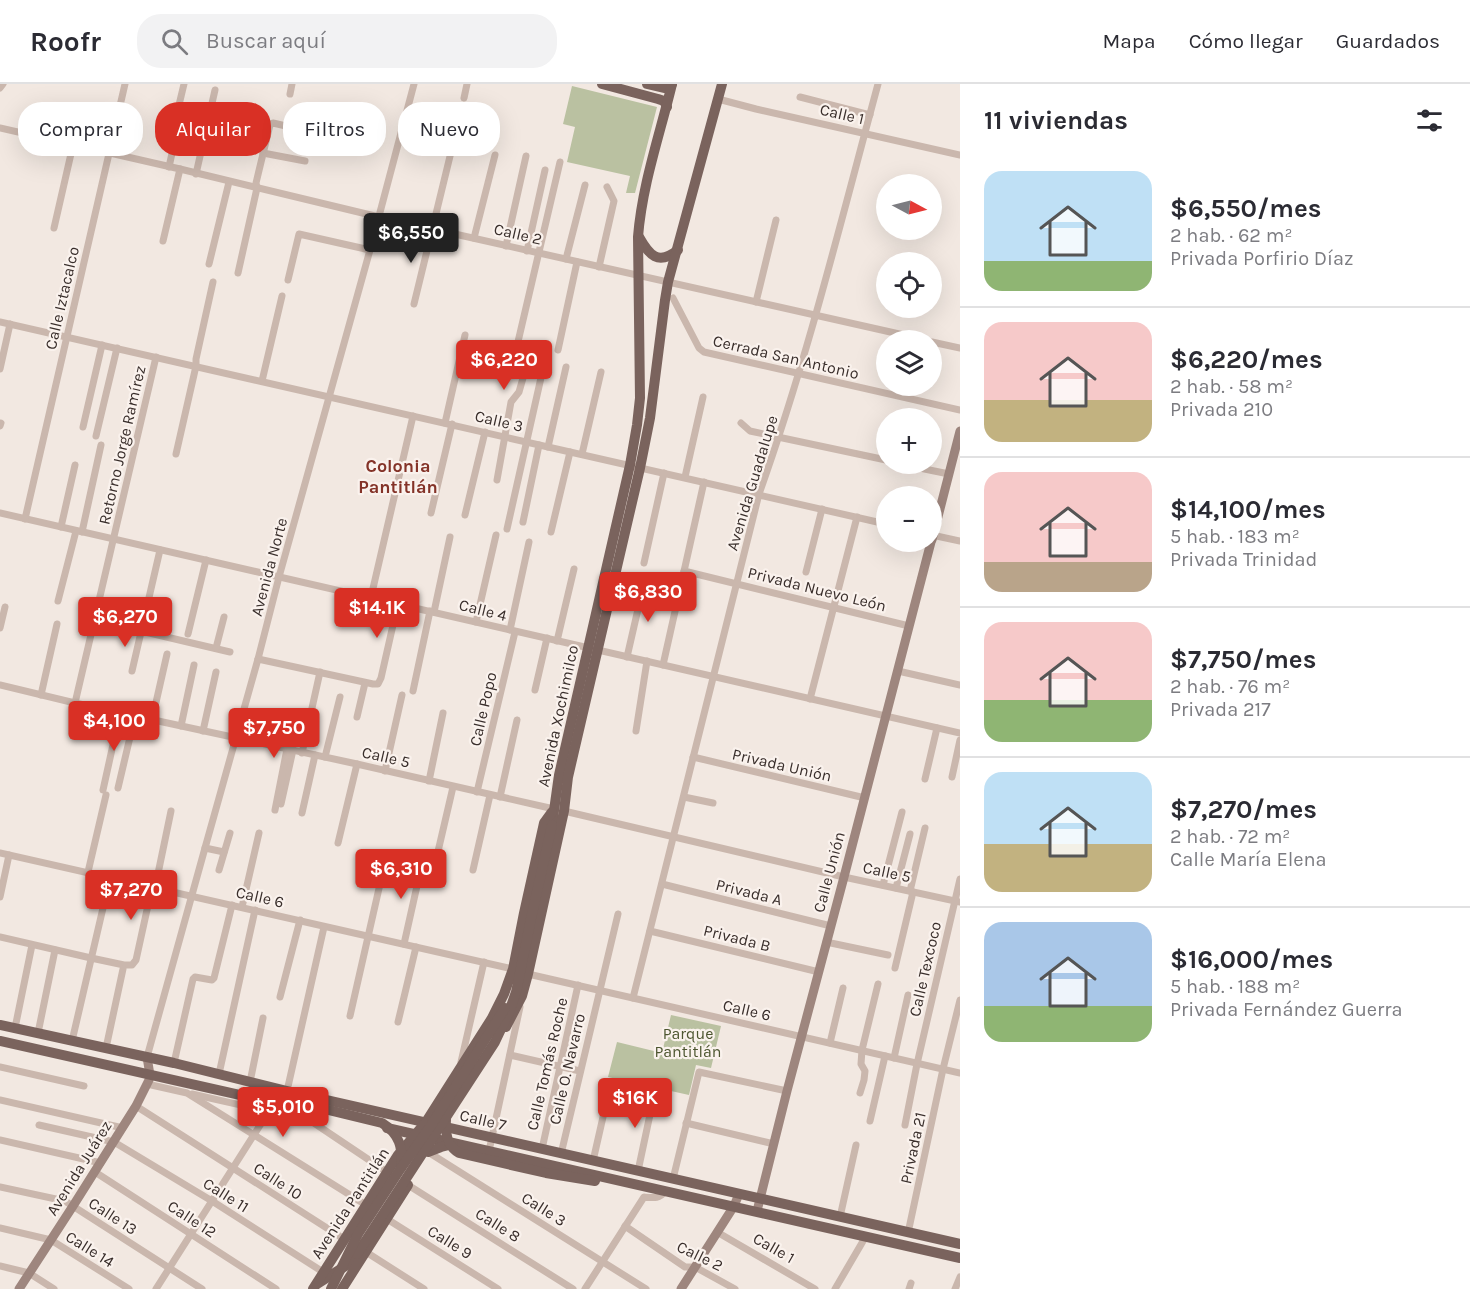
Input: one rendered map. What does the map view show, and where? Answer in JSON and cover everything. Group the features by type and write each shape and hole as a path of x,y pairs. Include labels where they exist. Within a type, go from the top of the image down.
{"main road":[{"path":"602,84 664,101 667,107"},
{"path":"647,84 664,88 672,84"},
{"name":"Avenida Xochimilco","path":"635,466 640,398 638,237 642,201 672,84"},
{"name":"Avenida Xochimilco","path":"436,1139 497,1043 522,996 528,974 559,810 559,775 592,649 635,466 650,418 668,282 722,84"},
{"path":"638,237 646,250 655,257 666,257 678,250"},
{"path":"345,1288 361,1253 495,1042 513,1003 552,825 559,810"},
{"name":"Avenida Xochimilco","path":"416,1135 441,1100 499,1005 509,984 544,823 559,810"},
{"path":"331,1289 358,1234 528,974"},
{"path":"0,1025 225,1076 240,1086 250,1086 382,1123 393,1130 400,1141 401,1168"},
{"name":"Calle 7","path":"0,1041 149,1079 436,1139 960,1258"},
{"name":"Calle 7","path":"250,1086 287,1091 426,1122 448,1117 492,1137 960,1244"},
{"path":"441,1100 445,1109 450,1110 445,1132 449,1144 459,1153 595,1182 634,1184"},
{"path":"399,1131 405,1125 402,1117"},
{"name":"Avenida Pantitlán","path":"314,1287 398,1155 416,1135"},
{"path":"314,1287 361,1253 387,1219 436,1139"},
{"path":"425,1157 441,1147 457,1144"},
{"path":"408,1145 416,1145 425,1157"}],"street":[{"path":"0,88 3,84"},
{"name":"Calle Iztacalco","path":"120,102 124,84"},
{"path":"169,167 176,135 173,130 184,84"},
{"path":"290,94 292,84"},
{"name":"Avenida Norte","path":"147,1057 414,84"},
{"path":"464,98 467,84"},
{"name":"Avenida Guadalupe","path":"633,998 759,494 780,437 799,373 878,84"},
{"path":"196,174 215,90"},
{"path":"800,97 870,115"},
{"name":"Calle 1","path":"718,99 960,155"},
{"name":"Calle 2","path":"0,130 18,134"},
{"path":"271,155 305,161"},
{"path":"54,228 70,156"},
{"name":"Calle Iztacalco","path":"25,519 108,156"},
{"name":"Calle 2","path":"122,156 379,217 880,330"},
{"path":"238,273 262,156"},
{"path":"414,304 450,156"},
{"path":"474,238 495,156"},
{"path":"506,246 526,156"},
{"path":"517,346 560,162"},
{"path":"163,241 180,169"},
{"path":"526,250 545,170"},
{"path":"209,264 229,182"},
{"path":"566,259 585,185"},
{"path":"599,267 614,201 607,187"},
{"path":"756,302 776,220"},
{"path":"288,280 299,234 370,250"},
{"path":"558,350 577,262"},
{"path":"176,454 213,282"},
{"path":"262,381 282,296"},
{"name":"Cerrada San Antonio","path":"673,298 702,351 960,410"},
{"name":"Calle 3","path":"0,322 876,522"},
{"path":"0,369 10,324"},
{"path":"431,513 465,335"},
{"path":"942,344 960,348"},
{"path":"83,428 102,345"},
{"path":"96,436 117,348"},
{"path":"507,529 548,351"},
{"name":"Retorno Jorge Ramírez","path":"75,703 156,357"},
{"path":"497,480 511,402 519,392 529,357"},
{"path":"548,447 566,368"},
{"path":"582,454 601,372"},
{"path":"685,477 703,397"},
{"path":"371,597 413,416"},
{"path":"741,423 749,431 876,458"},
{"name":"Calle Unión","path":"942,500 960,431"},
{"path":"465,515 485,432"},
{"path":"58,601 101,444"},
{"path":"523,522 539,445"},
{"path":"551,532 570,452"},
{"path":"60,527 75,465"},
{"path":"644,563 664,473"},
{"path":"942,473 949,474"},
{"path":"663,665 704,482"},
{"path":"806,572 822,509"},
{"name":"Calle 4","path":"0,513 960,734"},
{"path":"810,699 857,517"},
{"path":"476,622 496,535"},
{"path":"412,691 450,537"},
{"path":"942,539 960,541"},
{"name":"Calle Popo","path":"477,792 529,542"},
{"path":"132,671 160,550"},
{"name":"Calle Unión","path":"758,1211 787,1091 928,552"},
{"path":"188,634 206,560"},
{"path":"557,641 574,569"},
{"name":"Privada Nuevo León","path":"684,571 909,626"},
{"path":"627,657 644,583"},
{"path":"258,659 378,684 398,603"},
{"path":"0,628 5,606"},
{"path":"216,648 224,617"},
{"path":"94,621 230,652"},
{"path":"41,695 57,624"},
{"path":"535,690 547,638"},
{"path":"152,720 167,654"},
{"path":"636,731 647,661"},
{"path":"181,726 194,665"},
{"path":"898,670 960,685"},
{"path":"203,731 216,672"},
{"path":"302,753 320,672"},
{"path":"357,717 365,682"},
{"name":"Calle 5","path":"0,685 357,764 957,902"},
{"path":"385,771 402,695"},
{"path":"325,757 340,697"},
{"path":"88,872 120,713"},
{"path":"429,781 443,713"},
{"path":"118,788 135,716"},
{"path":"501,797 517,720"},
{"path":"925,779 937,728"},
{"path":"952,777 960,740"},
{"path":"277,810 290,750"},
{"path":"302,813 315,755"},
{"name":"Privada Unión","path":"693,757 865,798"},
{"path":"338,843 357,764"},
{"path":"436,860 453,787"},
{"path":"473,870 490,795"},
{"path":"684,797 713,803"},
{"path":"0,937 124,965 134,964 171,811"},
{"path":"883,885 902,812"},
{"path":"895,968 925,828"},
{"path":"219,870 230,833"},
{"path":"242,907 259,833"},
{"path":"896,888 910,834"},
{"path":"205,848 224,852"},
{"name":"Calle 6","path":"0,853 513,969"},
{"path":"0,897 9,855"},
{"path":"350,1016 385,862"},
{"path":"404,944 421,868"},
{"path":"72,1041 110,878"},
{"name":"Calle Texcoco","path":"905,1125 917,1064 957,902 960,879"},
{"name":"Privada A","path":"662,884 831,926"},
{"path":"174,1063 194,978 213,980 232,905"},
{"path":"225,1076 255,910"},
{"name":"Calle O. Navarro","path":"561,1154 618,914"},
{"path":"280,997 300,920"},
{"path":"287,1091 324,927"},
{"name":"Privada B","path":"650,931 819,972"},
{"path":"826,942 888,955"},
{"path":"15,1028 32,945"},
{"path":"398,1022 416,947"},
{"path":"38,1033 55,950"},
{"path":"459,1070 484,962"},
{"path":"105,1048 123,969"},
{"name":"Calle 6","path":"528,974 960,1073"},
{"path":"860,1093 865,1071 861,1064 862,1050 878,984"},
{"name":"Calle Tomás Roche","path":"542,1149 578,985"},
{"path":"830,1043 843,988"},
{"path":"894,1058 908,995"},
{"name":"Avenida Xochimilco","path":"489,1151 522,996"},
{"name":"Privada 21","path":"908,1233 960,1000"},
{"path":"250,1086 263,1018"},
{"path":"510,1055 580,1071"},
{"path":"870,1121 885,1056"},
{"path":"147,1057 149,1079 187,1093 311,1121 387,1172"},
{"path":"0,1067 84,1086"},
{"path":"673,1179 699,1072 787,1091"},
{"name":"Avenida Juárez","path":"19,1289 123,1128 149,1079"},
{"path":"638,1171 655,1091"},
{"path":"187,1093 366,1205"},
{"path":"593,1161 608,1095"},
{"path":"0,1100 123,1128"},
{"name":"Calle 10","path":"136,1106 344,1239"},
{"path":"156,1289 269,1111"},
{"path":"686,1123 774,1144"},
{"name":"Calle 11","path":"39,1125 114,1142 323,1272"},
{"path":"0,1140 101,1163"},
{"path":"840,1217 856,1145"},
{"name":"Calle 3","path":"425,1157 603,1261 646,1289"},
{"name":"Calle 12","path":"95,1172 276,1289"},
{"name":"Calle 8","path":"408,1185 573,1289"},
{"name":"Calle 13","path":"0,1186 73,1206 202,1289"},
{"path":"585,1289 644,1197 656,1198 662,1196 666,1191"},
{"path":"681,1289 734,1206 739,1194"},
{"name":"Calle 9","path":"387,1219 498,1289"},
{"name":"Calle 2","path":"625,1227 685,1267 695,1267 735,1289"},
{"name":"Calle 14","path":"0,1228 51,1240 129,1289"},
{"name":"Calle 1","path":"717,1232 815,1289"},
{"path":"835,1289 866,1236"},
{"path":"361,1253 424,1289"},
{"path":"0,1266 29,1273 54,1289"},
{"path":"955,1289 959,1280"}],"green space":[{"path":"572,86 657,107 635,193 626,193 630,176 567,162 575,127 563,124"},
{"name":"Parque Pantitlán","path":"671,1015 721,1026 711,1068 696,1065 689,1095 608,1077 617,1042 662,1053"}],"district":[{"name":"Colonia Pantitlán","path":"398,476"}]}
